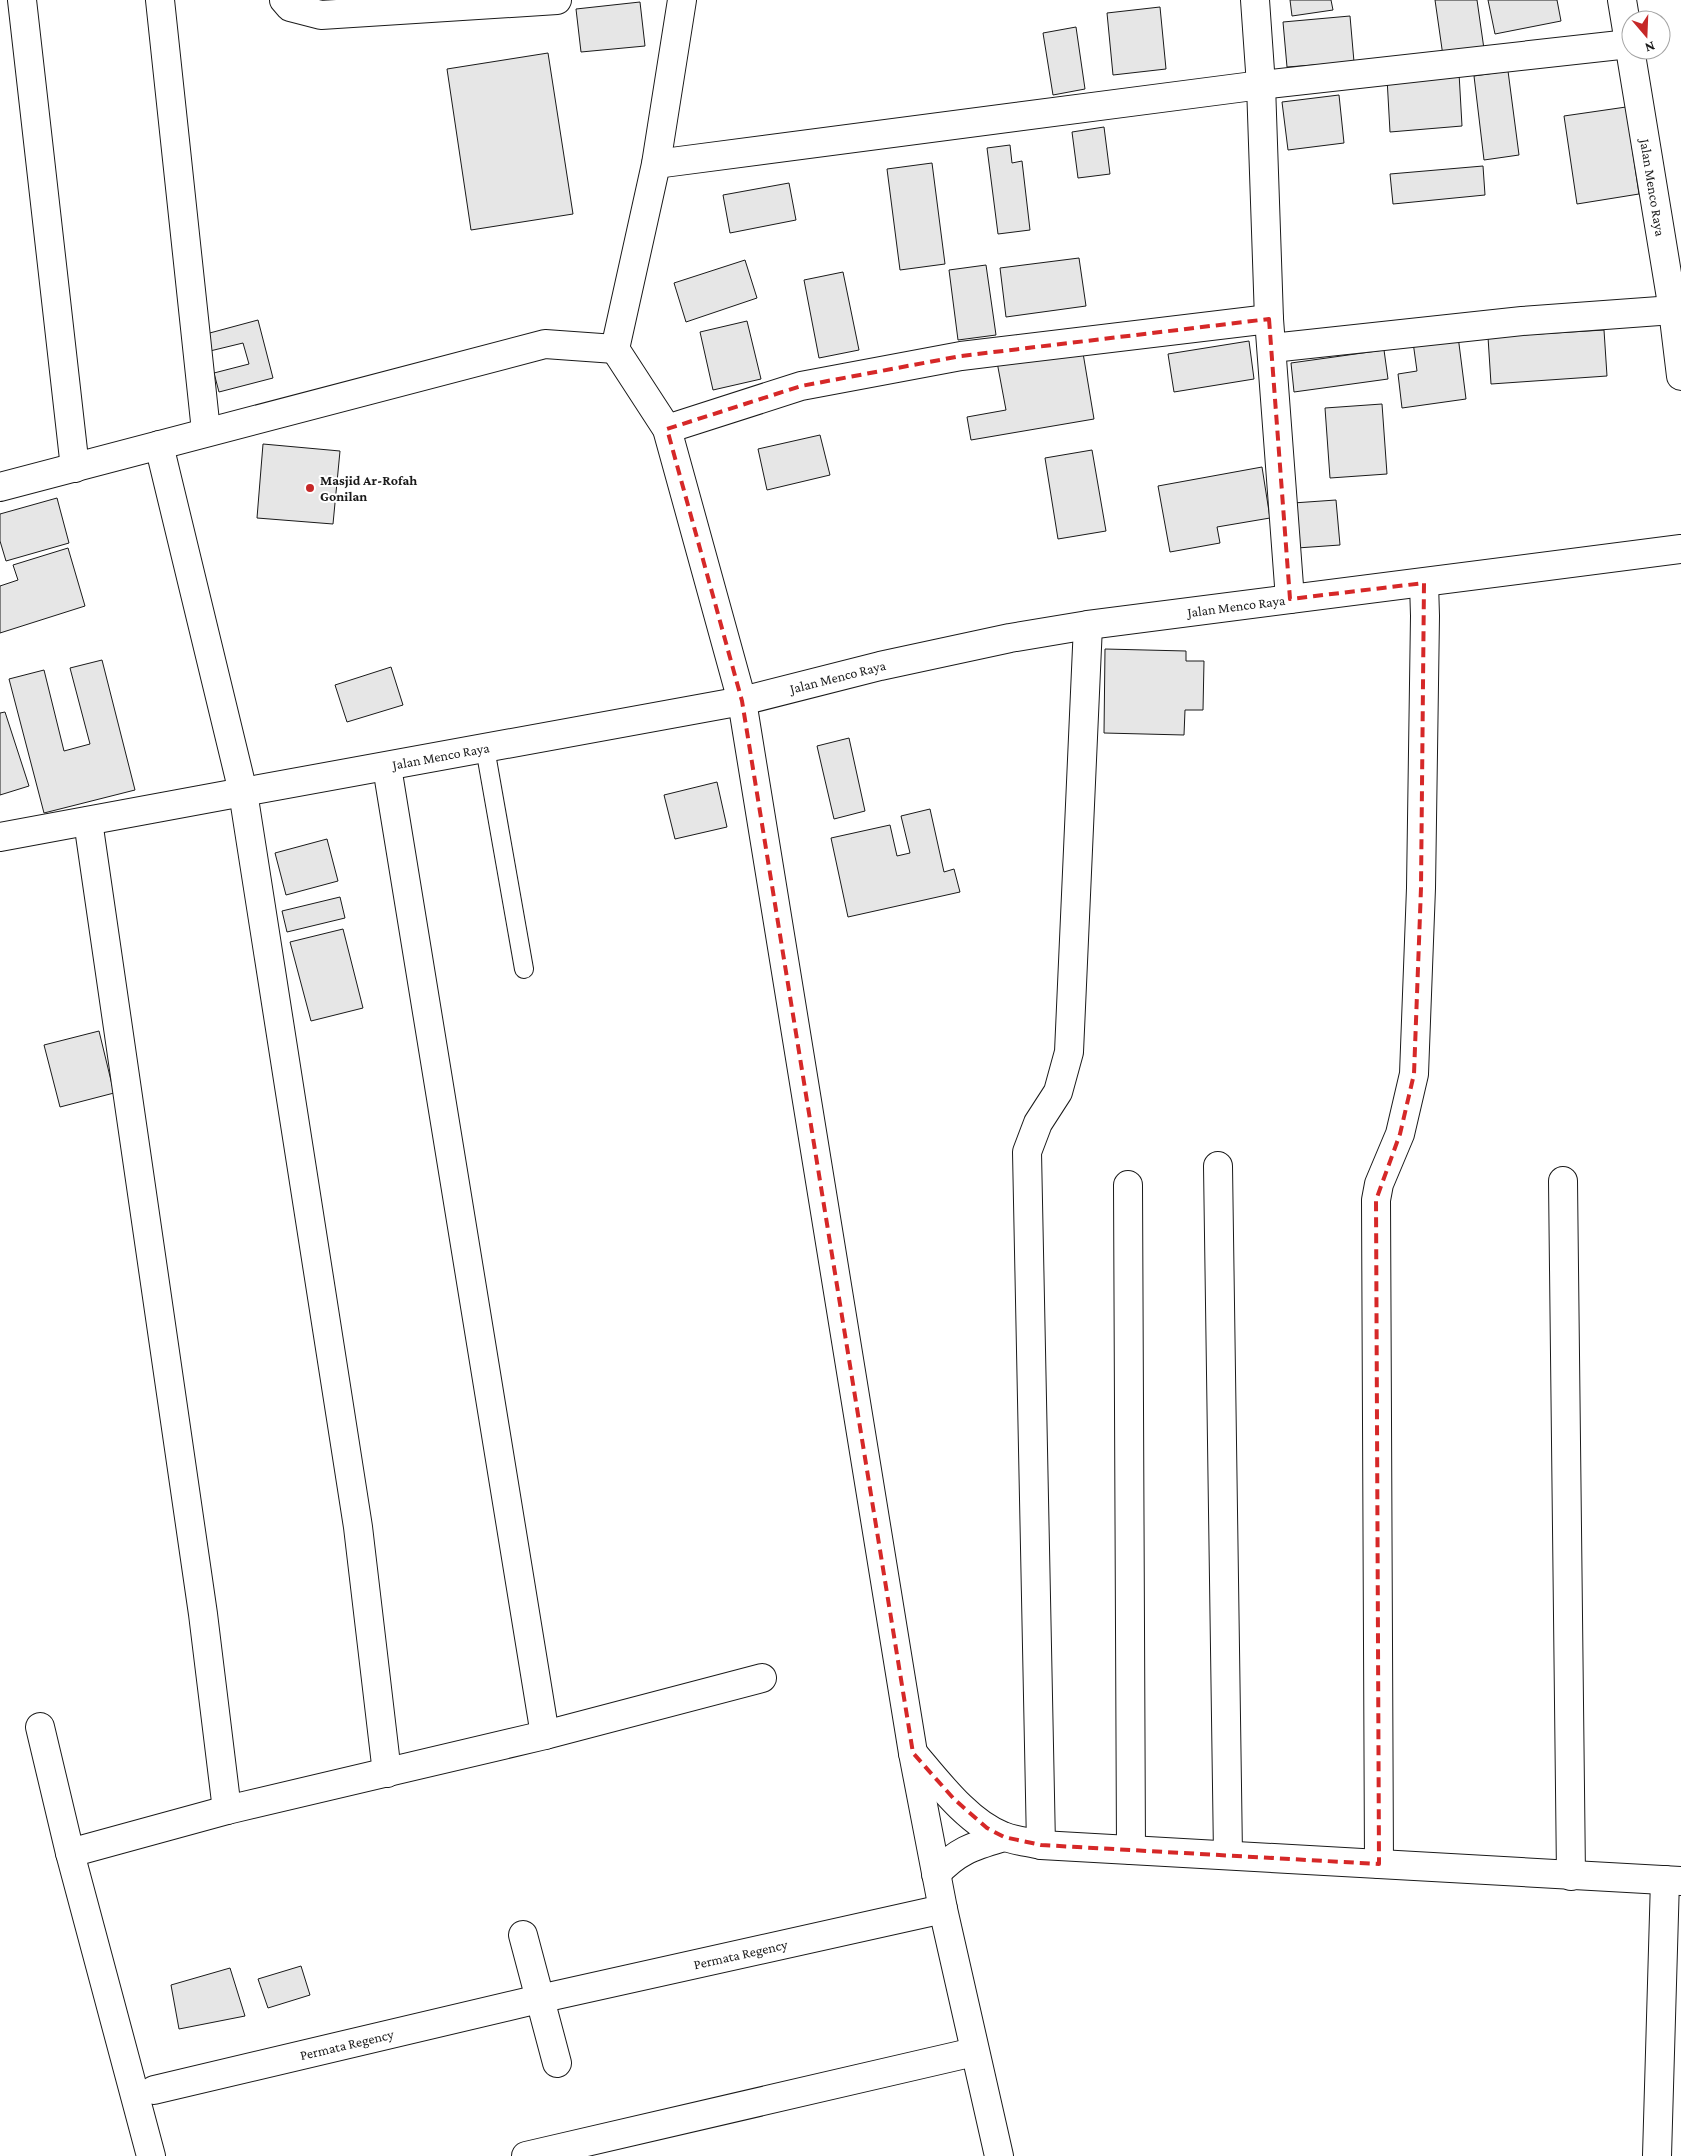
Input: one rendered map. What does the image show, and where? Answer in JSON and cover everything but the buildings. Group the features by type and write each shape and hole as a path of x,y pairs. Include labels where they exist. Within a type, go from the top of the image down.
{"street":[{"path":"22,0 75,468"},
{"path":"160,0 206,431"},
{"path":"284,0 290,7 321,15 557,0"},
{"path":"682,0 656,164 615,349 667,429 742,701 913,1753 943,1909 999,2156"},
{"path":"1254,0 1261,85 1268,319 1272,348 1290,599"},
{"path":"656,164 1261,85 1621,45"},
{"name":"Jalan Menco Raya","path":"1632,60 1673,310 1681,376"},
{"path":"1272,348 1522,321 1673,310"},
{"path":"667,429 800,386 961,356 1268,319"},
{"path":"0,487 206,431 545,344 615,349"},
{"path":"159,445 243,792 358,1527 387,1773"},
{"name":"Jalan Menco Raya","path":"0,837 742,701 880,666 1010,638 1088,625 1681,549"},
{"path":"1379,1864 1376,1200 1379,1184 1400,1134 1414,1074 1421,888 1424,583"},
{"path":"1041,1845 1027,1152 1038,1123 1058,1092 1069,1052 1088,625"},
{"path":"387,767 545,1736"},
{"path":"88,821 203,1614 227,1810"},
{"path":"1218,1166 1228,1855"},
{"path":"1563,1181 1571,1876"},
{"path":"1128,1185 1131,1850"},
{"path":"70,1853 227,1810 545,1736 762,1678"},
{"path":"40,1727 70,1853 151,2156"},
{"path":"913,1753 954,1799 987,1828 1004,1837 1041,1845 1673,1881 1657,2156"},
{"path":"936,1874 950,1859 969,1848 1004,1837"},
{"name":"Permata Regency","path":"154,2090 539,1999 943,1909"},
{"path":"524,1935 557,2063"},
{"path":"526,2156 974,2052"}],"lane":[{"path":"485,748 524,969"}],"highlighted area":[{"path":"1269,319 1290,599 1424,583 1421,888 1414,1074 1400,1134 1376,1200 1379,1864 1041,1845 1004,1837 987,1828 954,1799 913,1753 742,701 667,429 801,386 961,356"}],"place":[{"name":"Masjid Ar-Rofah Gonilan","path":"310,488"}]}
